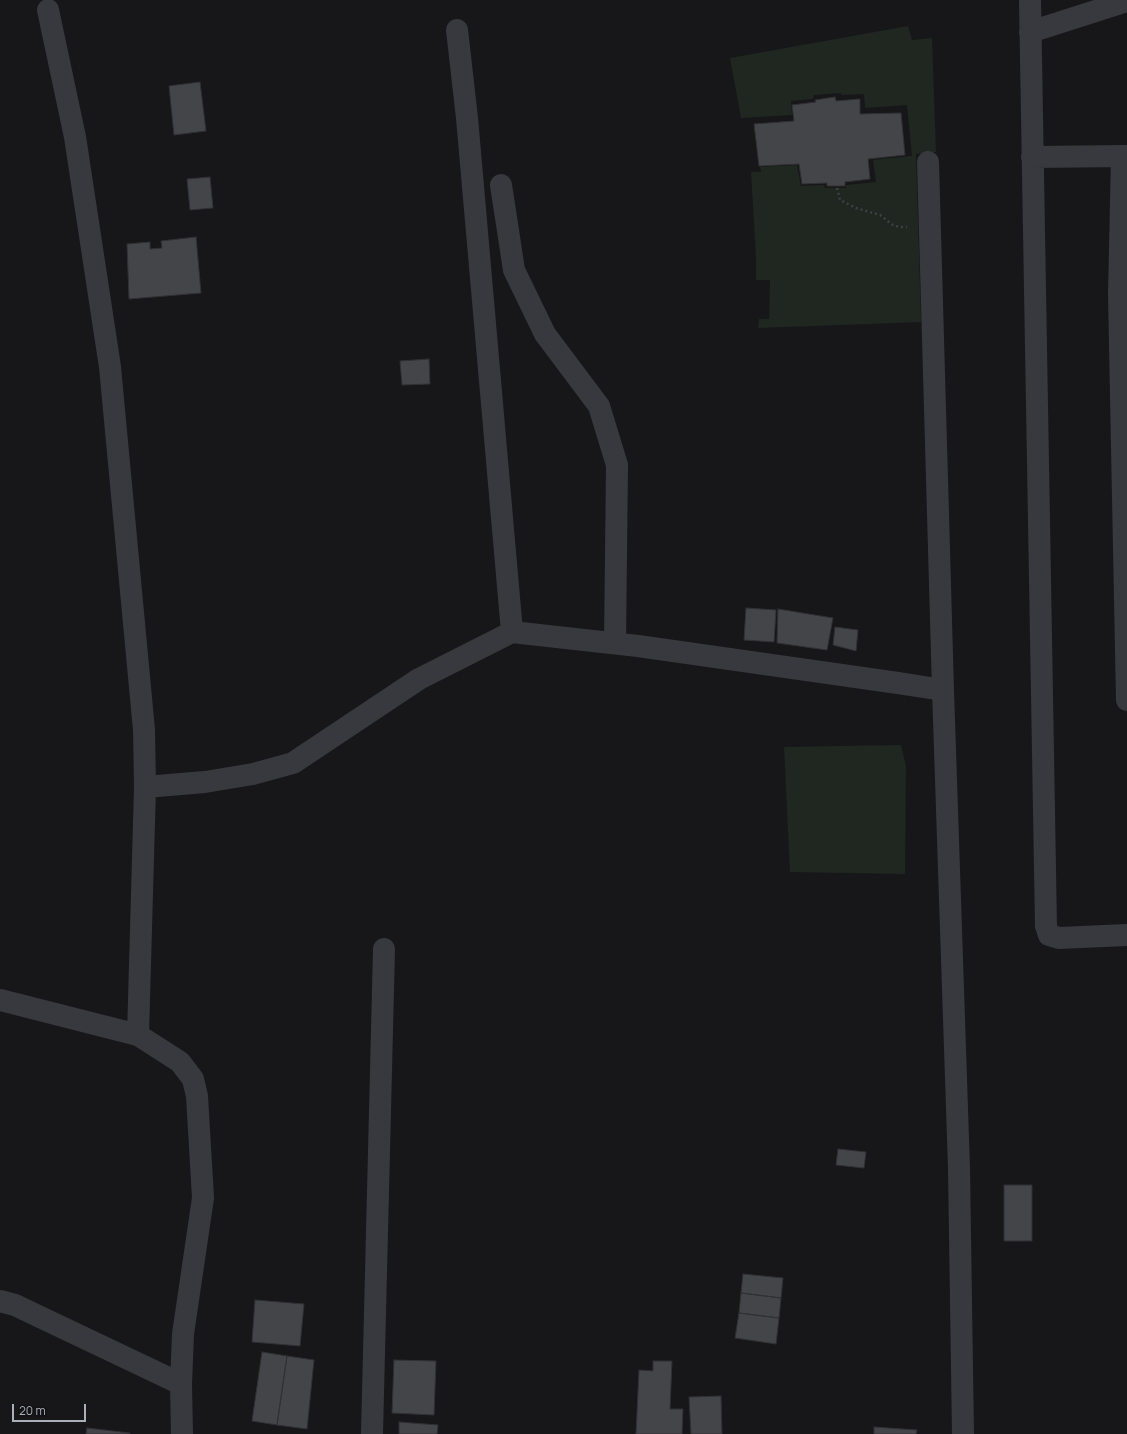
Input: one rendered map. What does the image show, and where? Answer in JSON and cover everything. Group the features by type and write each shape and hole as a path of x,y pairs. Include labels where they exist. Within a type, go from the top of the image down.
{"street":[{"path":"1030,0 1046,926 1049,935 1059,938 1127,935"},
{"path":"1030,32 1127,1"},
{"path":"48,10 75,137 110,367 144,730 145,787 138,1035"},
{"path":"457,30 467,118 512,632"},
{"path":"1032,157 1124,156 1123,294 1127,700"},
{"path":"928,162 943,690 960,1168 963,1434"},
{"path":"501,185 514,270 545,334 599,406 617,465 614,643"},
{"path":"145,787 212,781 253,774 293,763 419,679 512,632 614,643 882,680 943,690"},
{"path":"372,1434 384,949"},
{"path":"0,1000 138,1035 180,1062 193,1079 197,1096 203,1198 183,1334 181,1384 182,1434"},
{"path":"0,1301 15,1305 181,1384"}],"path":[{"path":"837,188 840,200 856,208 880,215 893,225 899,227 930,227"}],"shaded area":[{"path":"908,26 912,40 932,38 936,152 916,154 921,322 758,328 759,319 769,319 770,280 756,280 751,172 761,172 760,167 797,165 801,186 824,185 825,188 846,188 846,185 876,182 873,160 912,156 907,105 865,108 864,94 841,95 841,93 814,95 813,99 791,101 792,115 741,118 730,58"},
{"path":"901,745 906,766 905,874 790,872 784,747"}],"building":[{"path":"200,82 206,131 174,135 169,86"},
{"path":"835,97 836,101 860,99 860,114 901,113 905,155 868,159 870,179 845,182 845,186 827,186 827,183 802,184 799,164 759,166 754,124 794,121 792,105 816,102 815,100"},
{"path":"210,177 213,208 190,210 187,179"},
{"path":"196,237 201,293 129,299 127,244 150,242 150,249 162,248 161,241"},
{"path":"429,359 430,384 402,385 400,361"},
{"path":"746,608 776,610 774,642 744,640"},
{"path":"778,609 833,618 827,650 777,643"},
{"path":"835,627 858,630 856,651 833,645"},
{"path":"838,1149 866,1152 864,1168 836,1165"},
{"path":"1004,1185 1032,1185 1032,1241 1004,1241"},
{"path":"743,1274 783,1278 781,1298 741,1293"},
{"path":"741,1293 781,1298 779,1318 739,1313"},
{"path":"255,1300 304,1304 300,1346 252,1342"},
{"path":"739,1313 779,1318 776,1344 735,1338"},
{"path":"262,1352 287,1356 277,1425 252,1421"},
{"path":"287,1356 314,1360 307,1429 277,1425"},
{"path":"394,1360 436,1361 434,1415 392,1413"},
{"path":"653,1361 672,1361 670,1409 683,1409 682,1434 636,1434 639,1370 653,1371"},
{"path":"721,1396 722,1434 691,1434 689,1397"},
{"path":"399,1422 438,1425 437,1434 399,1434"},
{"path":"874,1427 917,1430 916,1434 874,1434"},
{"path":"87,1428 130,1433 130,1434 86,1434"}]}
